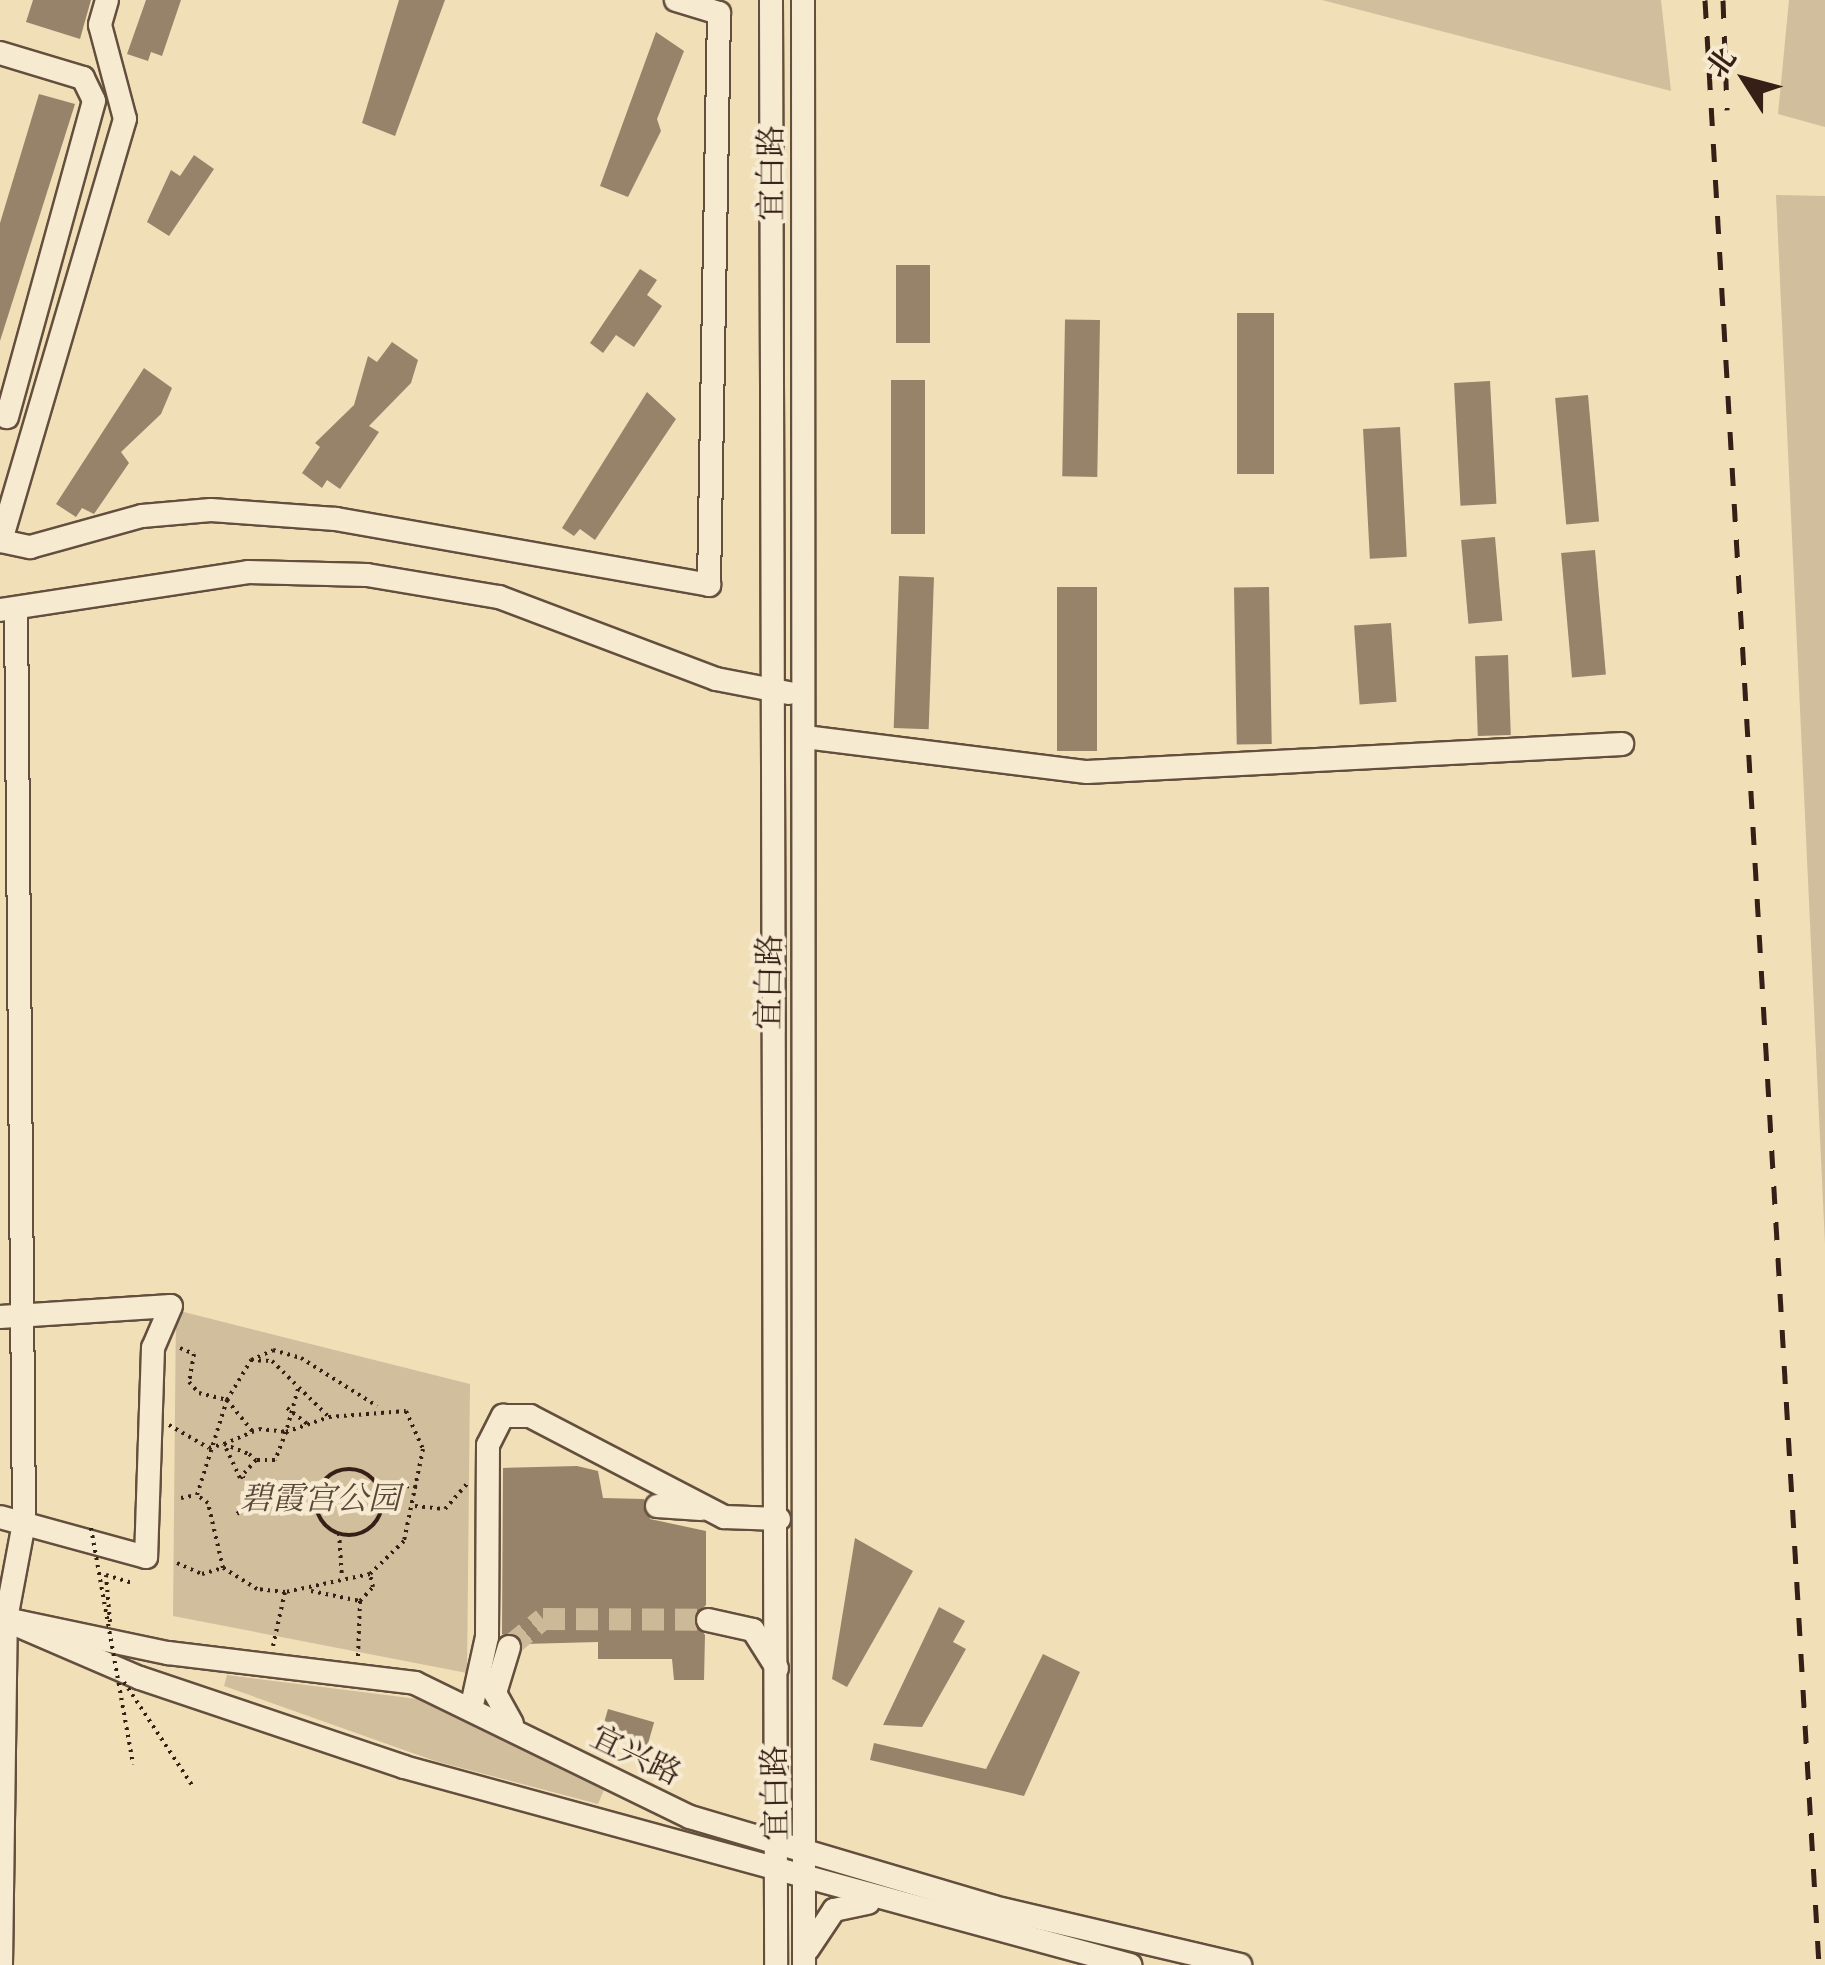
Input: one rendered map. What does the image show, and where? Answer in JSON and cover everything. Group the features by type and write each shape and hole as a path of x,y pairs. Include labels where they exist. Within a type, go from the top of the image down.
{"street":[{"path":"108,0 100,25 125,119 1,541 30,547 142,516 211,510 336,519 709,585 719,13 676,0"},
{"name":"宜白路","path":"772,0 776,691 768,1081 781,1676 773,1876 776,1964"},
{"name":"宜白路","path":"803,0 809,1885 804,1963"},
{"path":"0,53 83,78 94,101 7,417"},
{"path":"0,1965 3,1619 24,1523 24,1315 8,863 8,610 113,585 248,572 367,575 498,597 716,679 807,695"},
{"path":"805,737 1087,772 1622,744"},
{"path":"0,1317 171,1306 153,1348 154,1425 146,1557 0,1517"},
{"path":"472,1705 488,1637 490,1431 518,1414 710,1510"},
{"path":"656,1506 779,1519"},
{"name":"宜兴路","path":"3,1619 355,1672 472,1705 704,1821 887,1874 1240,1965"},
{"name":"宜兴路","path":"3,1619 232,1712 773,1876 1130,1965"},
{"path":"708,1620 754,1630 781,1676"},
{"path":"509,1647 495,1693 518,1730"},
{"path":"704,1821 773,1876 793,1910 804,1963"},
{"path":"776,1964 793,1910 809,1885 838,1872 887,1874"},
{"path":"804,1963 834,1910 884,1903"}],"path":[{"path":"180,1348 194,1354 192,1389 226,1400 253,1432"},
{"path":"197,1495 226,1400 250,1360 273,1350 302,1358 378,1407 415,1420 420,1486 404,1541 370,1574 309,1591"},
{"path":"250,1360 287,1370 298,1389 328,1417"},
{"path":"224,1444 256,1460 275,1460 286,1432 288,1408 298,1389"},
{"path":"209,1448 253,1432 312,1429 328,1417 378,1407"},
{"path":"288,1408 312,1429"},
{"path":"154,1425 180,1425 209,1448"},
{"path":"224,1444 233,1477 243,1478 256,1497 237,1514"},
{"path":"243,1478 256,1460"},
{"path":"342,1580 339,1534 320,1516 321,1485 349,1469 377,1484 420,1486"},
{"path":"415,1506 446,1509 463,1481 487,1481"},
{"path":"339,1534 378,1518 377,1484"},
{"path":"181,1498 197,1495 208,1503 223,1568 257,1589 309,1591 360,1602"},
{"path":"91,1528 121,1678 133,1764"},
{"path":"177,1563 202,1574 223,1568"},
{"path":"355,1672 360,1602 373,1587 370,1574"},
{"path":"110,1622 106,1575 132,1583"},
{"path":"270,1662 285,1592"},
{"path":"121,1678 192,1786"}],"green space":[{"path":"1322,0 1661,0 1671,91"},
{"path":"1789,0 1825,0 1825,127 1778,114"},
{"path":"1776,195 1825,196 1825,1244"},
{"name":"碧霞宫公园","path":"176,1310 470,1384 467,1673 173,1616"},
{"path":"227,1675 418,1699 604,1790 598,1804 435,1761 224,1686"}],"building":[{"path":"33,0 91,0 80,39 26,22"},
{"path":"146,0 181,0 162,56 151,52 148,61 127,54"},
{"path":"399,0 445,0 395,136 362,123"},
{"path":"656,32 684,51 657,119 661,131 628,197 600,186"},
{"path":"39,94 75,104 0,341 0,223"},
{"path":"194,155 214,169 169,236 147,222 171,170 180,176"},
{"path":"896,265 930,265 930,343 896,343"},
{"path":"640,269 657,280 647,295 662,306 634,347 616,335 603,353 590,343"},
{"path":"1237,313 1274,313 1274,474 1237,474"},
{"path":"1065,319 1100,320 1097,477 1062,476"},
{"path":"392,342 418,360 411,383 369,426 379,432 340,489 327,480 322,488 302,473 320,447 315,443 354,405 368,356 377,362"},
{"path":"144,368 172,388 161,414 121,452 129,463 94,514 82,508 76,517 56,504"},
{"path":"891,380 925,380 925,534 891,534"},
{"path":"1490,381 1496,504 1460,506 1454,383"},
{"path":"647,392 676,419 595,540 580,529 574,536 562,528"},
{"path":"1588,395 1599,522 1566,524 1555,398"},
{"path":"1400,427 1407,557 1370,559 1363,429"},
{"path":"1495,537 1502,621 1468,624 1461,540"},
{"path":"1595,550 1606,675 1572,677 1561,553"},
{"path":"899,576 934,577 929,729 894,728"},
{"path":"1057,587 1097,587 1097,751 1057,751"},
{"path":"1269,587 1272,744 1237,745 1234,588"},
{"path":"1391,623 1397,702 1360,704 1354,626"},
{"path":"1508,655 1511,735 1478,736 1475,656"},
{"path":"577,1466 598,1471 603,1498 644,1499 650,1519 706,1531 706,1605 693,1618 705,1635 704,1680 674,1680 672,1659 598,1659 598,1642 524,1644 502,1634 503,1468"},
{"path":"855,1538 913,1571 847,1687 832,1679"},
{"path":"939,1607 965,1621 953,1642 966,1649 922,1727 883,1725"},
{"path":"1043,1654 1080,1672 1024,1796 870,1760 874,1743 986,1769"},
{"path":"608,1709 654,1722 648,1745 601,1732"}],"tunnel":[{"path":"509,1647 543,1619 708,1620"}],"railway":[{"path":"1705,0 1819,1965"},
{"path":"1723,0 1727,110"}]}
